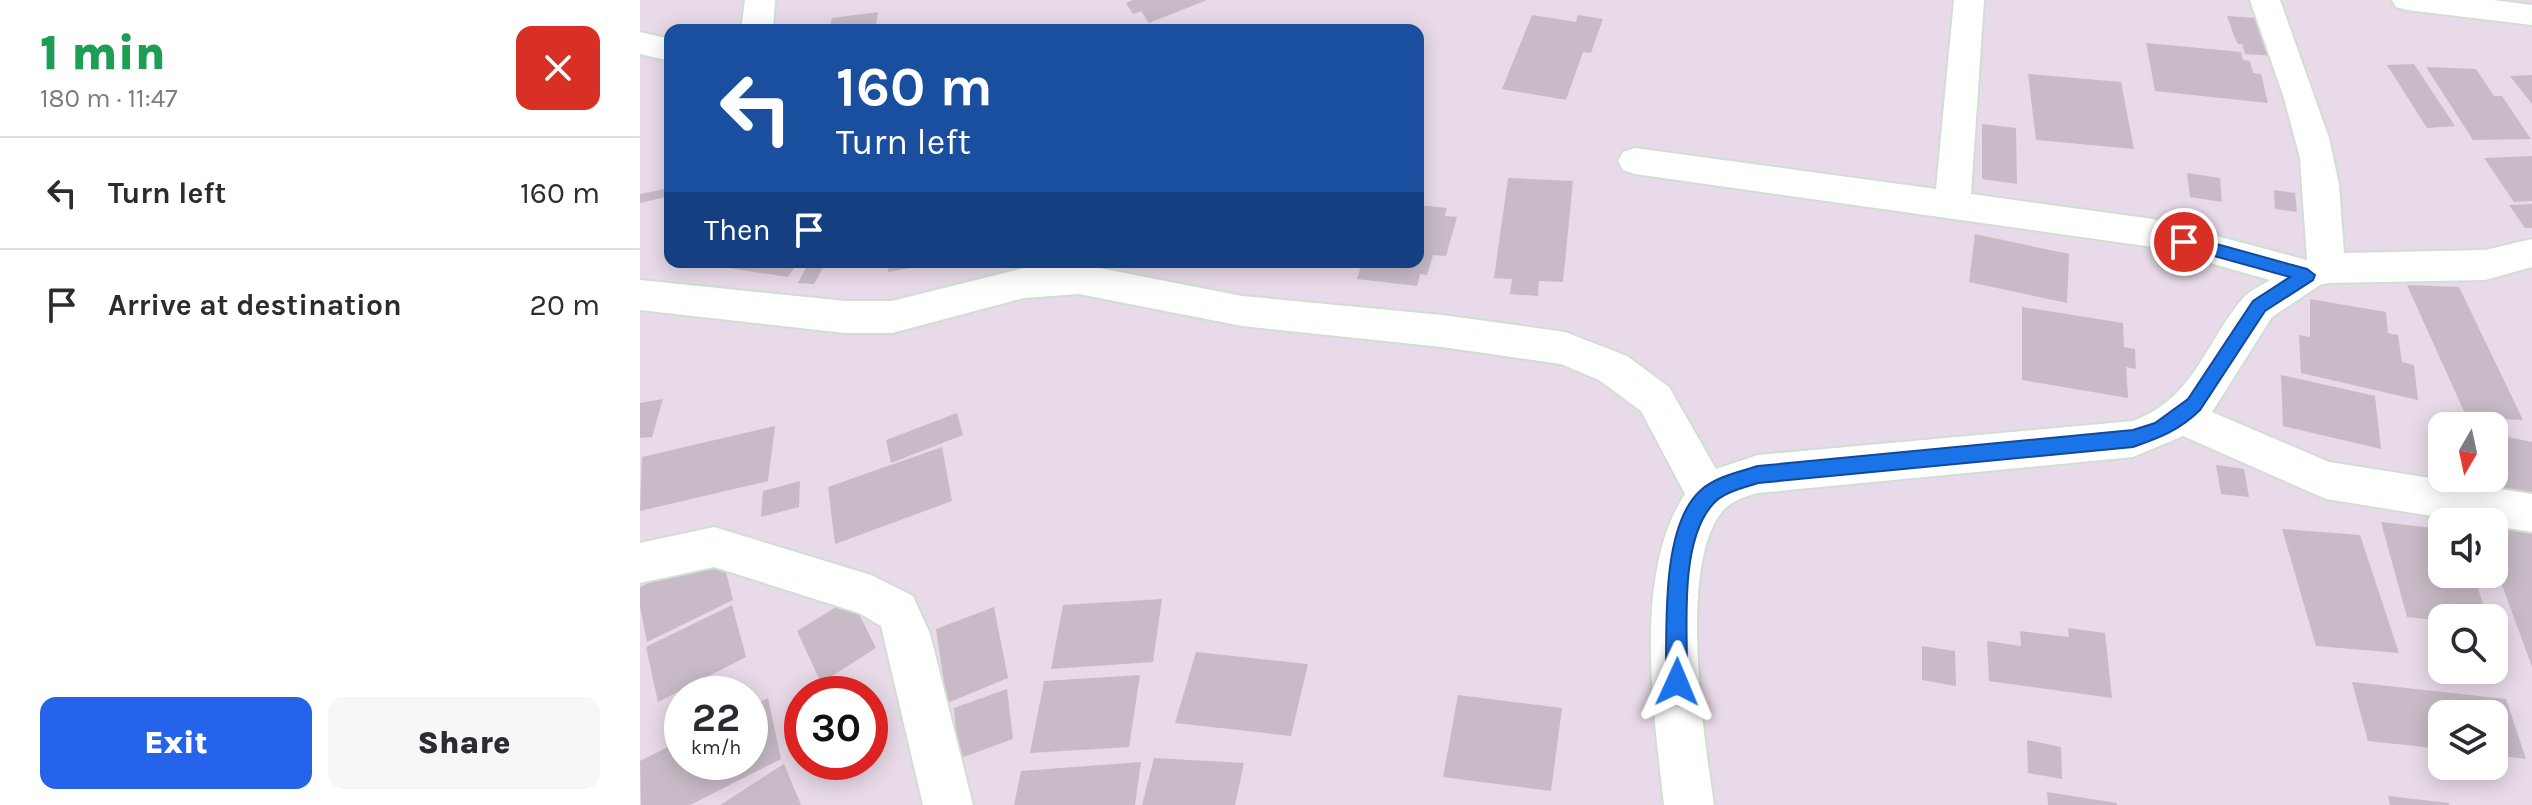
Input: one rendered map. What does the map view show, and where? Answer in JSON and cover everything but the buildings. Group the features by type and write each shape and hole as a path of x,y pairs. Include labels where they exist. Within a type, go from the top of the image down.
{"street":[{"path":"758,24 760,0"},
{"path":"1952,205 1969,0"},
{"path":"2265,0 2315,146 2320,172 2322,229 2317,272"},
{"path":"2407,0 2532,15"},
{"path":"640,43 664,49"},
{"path":"1635,161 2153,233 2317,272 2485,265 2532,253"},
{"path":"1689,805 1676,708 1679,575 1686,536 1696,512 1708,495 1758,474 2133,439 2161,430 2194,405 2259,306 2317,272"},
{"path":"640,295 845,317 892,317 1024,283 1079,279 1242,311 1442,331 1565,348 1613,368 1655,399 1708,495"},
{"path":"2181,417 2326,480 2532,513"},
{"path":"640,563 714,547 871,596 897,611 907,634 948,805"}],"route":[{"path":"1677,682 1679,575 1686,536 1696,512 1708,495 1758,474 2133,439 2161,430 2181,417 2194,405 2259,306 2307,275 2184,242"}]}
